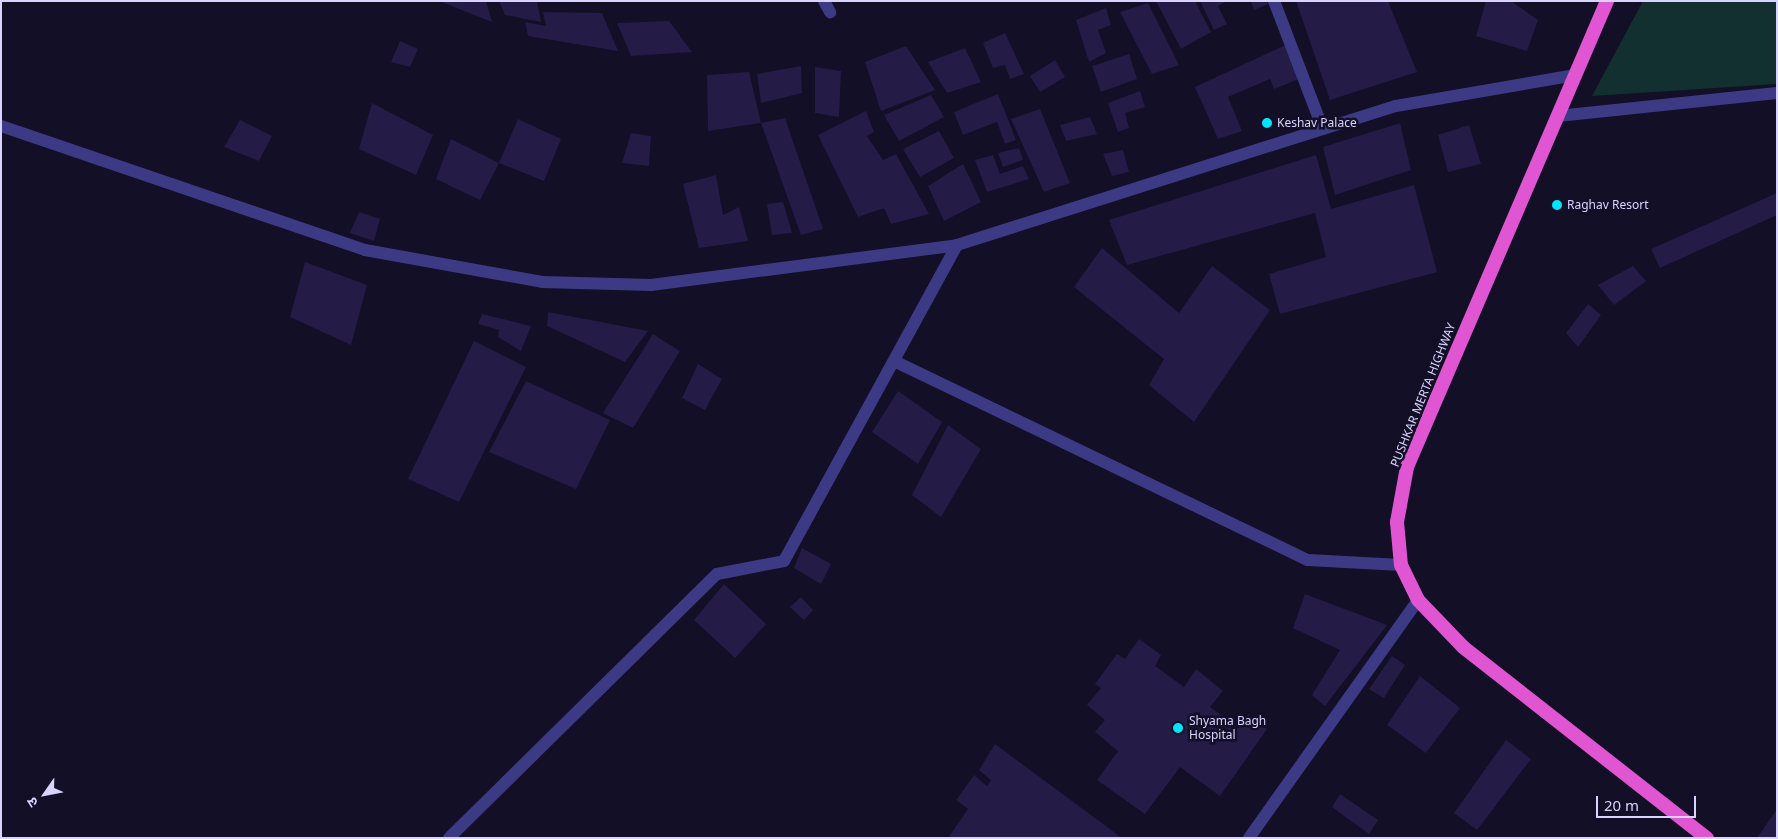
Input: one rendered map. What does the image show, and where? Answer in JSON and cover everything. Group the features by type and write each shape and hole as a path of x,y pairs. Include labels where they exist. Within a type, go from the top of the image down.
{"highway":[{"name":"PUSHKAR MERTA HIGHWAY","path":"1607,1 1408,467 1397,522 1401,565 1418,600 1499,676 1707,838"}],"street":[{"path":"1274,1 1323,129"},
{"path":"1,126 365,250 542,282 651,286 958,245 1396,106 1575,75"},
{"path":"1558,116 1777,93"},
{"path":"449,838 717,574 784,561 958,245"},
{"path":"894,361 1308,560 1401,565"},
{"path":"1248,838 1418,600"}],"green space":[{"path":"1643,1 1777,1 1777,84 1592,96"}],"building":[{"path":"439,1 486,1 492,22"},
{"path":"499,1 537,1 541,22 505,15"},
{"path":"1156,1 1195,1 1211,32 1181,49"},
{"path":"1200,1 1227,1 1218,6 1227,24 1214,30"},
{"path":"1251,1 1267,1 1268,4 1254,10"},
{"path":"1296,1 1388,1 1417,72 1330,100"},
{"path":"1486,1 1511,1 1538,20 1527,51 1476,36"},
{"path":"1148,3 1179,65 1152,74 1120,12"},
{"path":"1106,8 1111,25 1098,30 1106,53 1089,62 1076,20"},
{"path":"543,12 602,13 618,51 528,36 525,22 546,26"},
{"path":"669,21 692,52 631,56 617,23"},
{"path":"1005,33 1024,74 1010,79 1005,65 993,68 983,43"},
{"path":"400,41 418,49 410,67 391,62"},
{"path":"1290,43 1304,77 1274,89 1270,79 1228,97 1242,131 1218,139 1195,87"},
{"path":"906,46 935,90 881,111 865,62"},
{"path":"965,48 981,82 947,93 928,62"},
{"path":"1129,54 1137,79 1101,92 1092,66"},
{"path":"1055,60 1065,77 1040,92 1030,76"},
{"path":"801,66 802,93 761,103 757,74"},
{"path":"815,67 841,71 839,117 815,113"},
{"path":"749,72 761,123 708,131 707,75"},
{"path":"1140,91 1145,107 1125,113 1129,128 1118,132 1108,103"},
{"path":"998,94 1016,140 1005,144 997,122 963,135 954,112"},
{"path":"931,95 944,117 899,141 884,115"},
{"path":"372,103 433,135 416,175 359,149"},
{"path":"1040,109 1070,183 1044,192 1011,119"},
{"path":"866,111 874,132 867,136 883,160 896,154 929,214 891,224 884,208 858,217 818,135"},
{"path":"1090,117 1097,134 1066,141 1060,125"},
{"path":"785,118 823,229 801,235 761,123"},
{"path":"518,119 561,139 544,181 499,163"},
{"path":"240,120 272,136 259,161 224,147"},
{"path":"1400,123 1411,170 1335,195 1323,147"},
{"path":"1469,125 1481,164 1448,172 1438,135"},
{"path":"939,131 954,158 920,177 903,149"},
{"path":"631,133 651,136 649,166 622,163"},
{"path":"451,139 499,163 480,200 436,179"},
{"path":"1019,148 1023,160 1003,167 998,153"},
{"path":"1123,150 1129,172 1112,176 1103,154"},
{"path":"993,155 1000,174 1023,166 1029,179 987,192 975,160"},
{"path":"1316,155 1331,209 1414,185 1437,272 1280,314 1269,274 1326,257 1315,213 1127,265 1109,220"},
{"path":"963,164 981,202 944,221 928,186"},
{"path":"716,175 723,215 739,207 748,241 699,248 683,184"},
{"path":"1777,193 1777,215 1660,268 1651,249"},
{"path":"783,202 792,233 772,235 767,204"},
{"path":"359,212 380,219 374,241 350,233"},
{"path":"1102,248 1179,313 1212,266 1270,310 1194,422 1149,385 1164,359 1074,287"},
{"path":"305,262 367,285 351,345 290,317"},
{"path":"1633,266 1646,281 1614,305 1598,285"},
{"path":"1588,304 1601,315 1578,347 1566,333"},
{"path":"548,312 648,331 625,362 547,326"},
{"path":"482,314 531,326 521,351 498,337 499,330 478,324"},
{"path":"653,334 680,351 633,428 603,413"},
{"path":"474,341 526,367 459,502 408,479"},
{"path":"698,364 722,379 705,410 682,398"},
{"path":"526,381 610,420 576,489 489,452"},
{"path":"898,391 942,422 918,464 872,432"},
{"path":"948,425 981,449 941,517 912,495"},
{"path":"802,548 831,564 821,584 794,568"},
{"path":"724,584 766,624 735,658 694,620"},
{"path":"1305,594 1387,625 1325,706 1312,695 1340,650 1293,628"},
{"path":"801,597 813,610 804,620 790,607"},
{"path":"1139,639 1161,655 1155,666 1184,687 1196,669 1223,691 1210,707 1238,728 1248,714 1267,729 1220,796 1180,767 1145,814 1097,780 1118,751 1095,732 1105,720 1087,705 1101,688 1095,684 1117,654 1125,659"},
{"path":"1392,656 1405,665 1384,698 1369,689"},
{"path":"1420,676 1460,708 1426,753 1387,725"},
{"path":"1506,740 1531,759 1477,830 1454,813"},
{"path":"995,744 1122,838 948,838 968,809 956,800 974,775 987,786 991,780 979,770"},
{"path":"1340,794 1378,820 1369,834 1332,807"},
{"path":"1777,809 1777,838 1757,838"}],"place":[{"name":"Keshav Palace","path":"1267,123"},
{"name":"Raghav Resort","path":"1557,205"},
{"name":"Shyama Bagh Hospital","path":"1178,728"}]}
